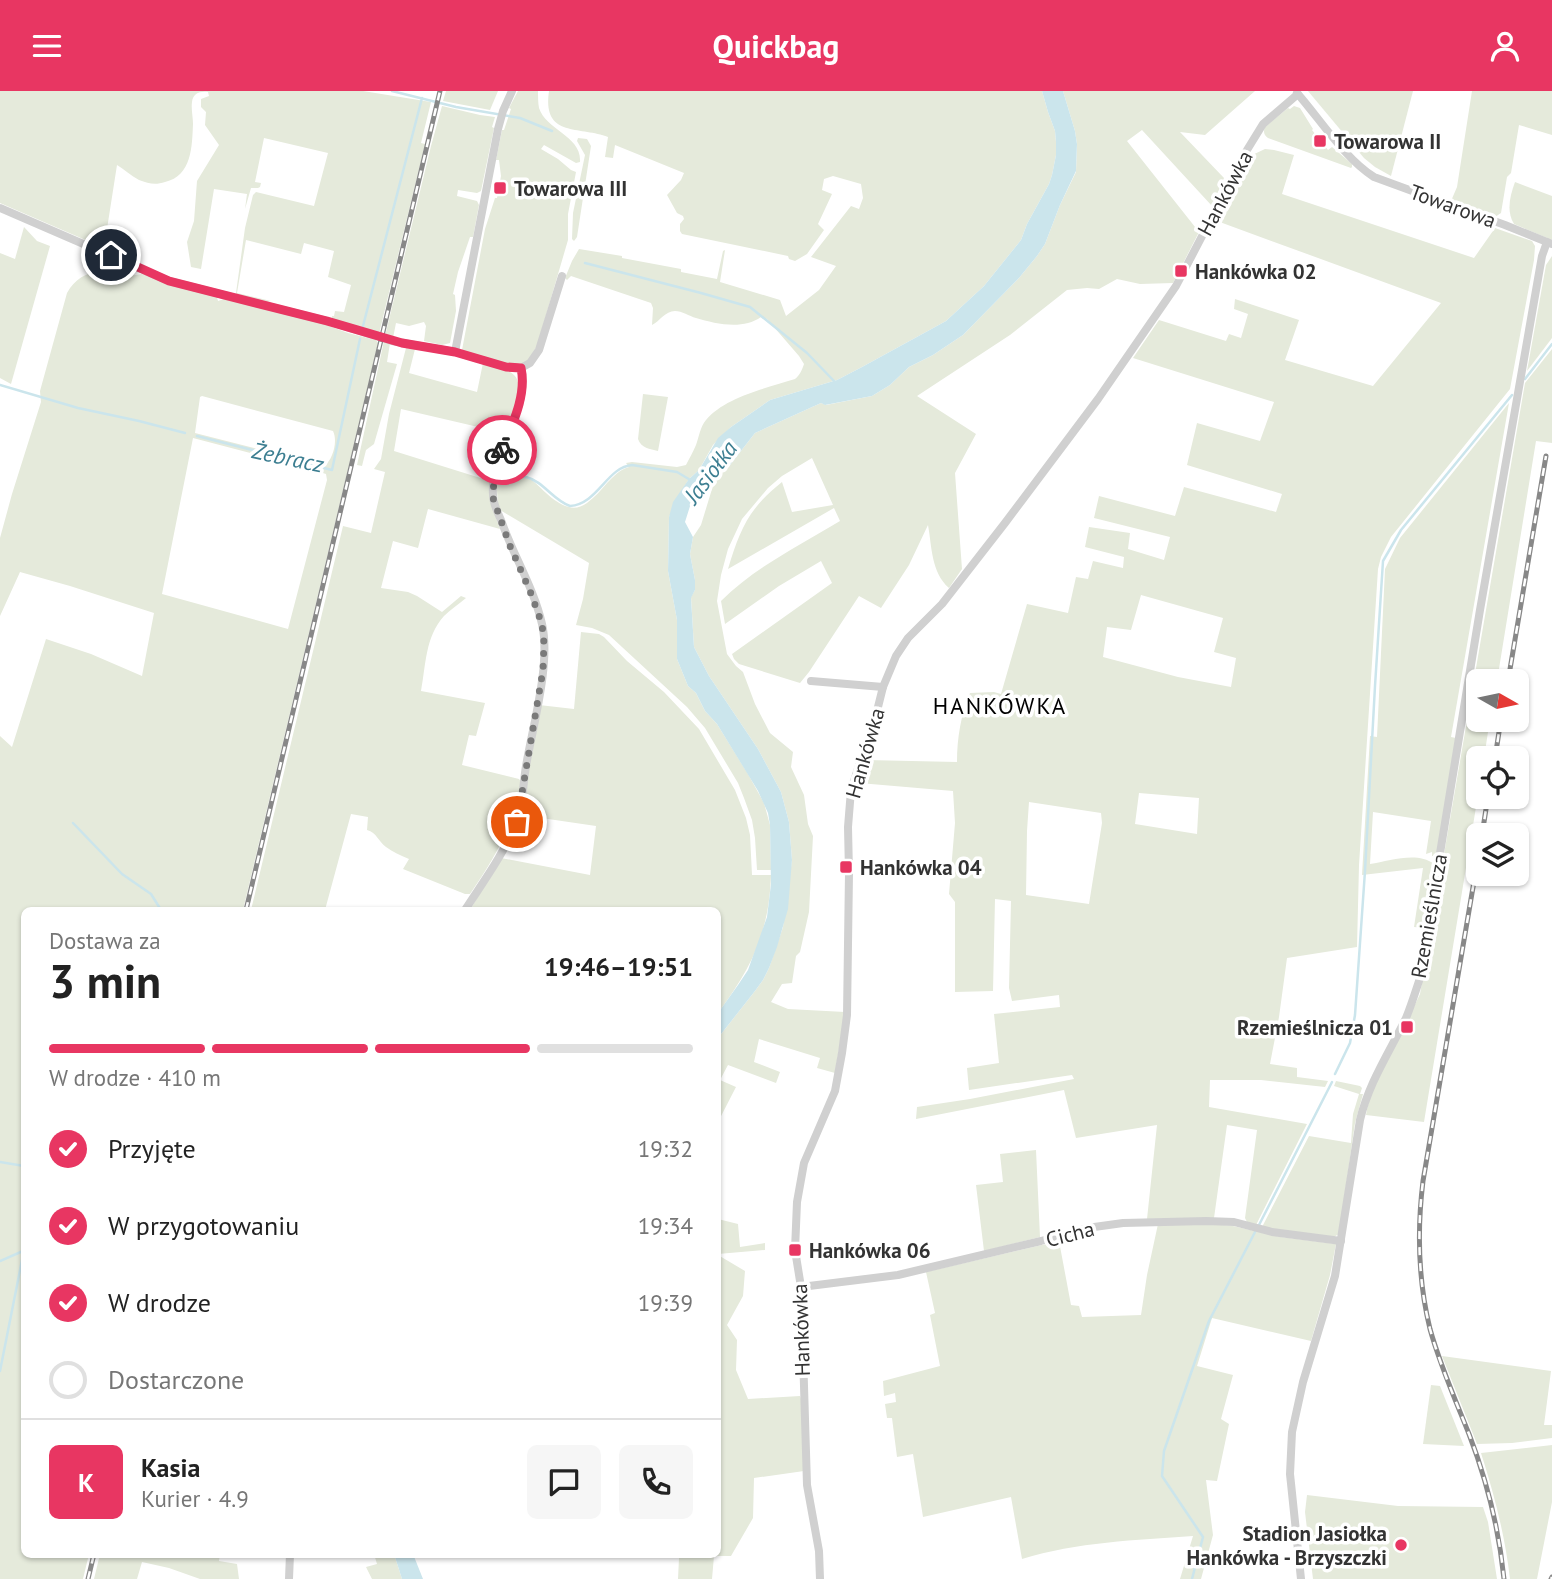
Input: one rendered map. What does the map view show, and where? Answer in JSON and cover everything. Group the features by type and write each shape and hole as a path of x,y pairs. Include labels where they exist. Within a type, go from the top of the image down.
{"street":[{"path":"455,352 498,129 512,91"},
{"name":"Towarowa","path":"1297,93 1334,138 1369,174 1549,243"},
{"name":"Hankówka","path":"820,1579 819,1551 807,1485 801,1287 795,1250 799,1185 804,1163 835,1091 847,1016 848,827 851,790 883,687 896,656 908,638 942,604 1098,399 1177,286 1263,124 1297,93"},
{"path":"0,208 169,281 402,343 455,352 506,367 521,368 530,363 537,353 562,277"},
{"name":"Rzemieślnicza","path":"1301,1579 1290,1474 1292,1432 1303,1382 1335,1276 1364,1101 1407,1016 1419,981 1542,256 1549,243"},
{"path":"467,907 499,857 517,822 543,670 542,624 493,498 497,461 522,392 521,368"},
{"path":"811,681 883,687"},
{"name":"Cicha","path":"801,1287 898,1275 1087,1228 1123,1223 1234,1222 1272,1232 1342,1241"},
{"path":"289,1579 290,1558"}],"shaded area":[{"path":"0,91 363,91 431,102 421,143 425,144 379,334 332,319 335,311 344,312 351,285 328,277 334,251 304,243 301,254 246,240 237,293 271,301 236,294 245,228 253,195 256,192 314,206 328,153 264,138 255,182 261,183 260,187 251,188 245,209 247,194 214,189 201,269 191,267 187,242 194,221 197,181 219,145 205,125 206,112 201,107 201,99 209,96 208,92 197,93 193,99 189,159 174,179 152,184 139,180 117,165 104,248 0,203"},
{"path":"446,91 498,91 490,110 443,101"},
{"path":"518,91 538,91 539,108 543,116 570,139 579,153 580,162 576,163 544,145 541,149 576,172 568,214 568,240 537,346 528,360 514,364 462,350 485,229 497,198 501,176 499,160 496,160 502,130"},
{"path":"549,91 1042,91 1055,131 1056,155 1049,184 1021,240 984,286 946,321 837,380 770,400 731,427 713,445 699,470 689,479 669,517 668,571 677,620 677,659 688,686 696,693 705,711 717,724 764,803 770,825 771,870 757,870 752,820 744,798 705,728 687,707 609,635 576,625 589,563 500,510 496,477 527,478 565,506 580,507 593,498 617,473 629,467 626,463 677,467 686,465 702,426 714,412 747,394 795,379 804,364 767,319 761,317 738,325 729,325 675,311 652,325 651,303 571,276 567,280 565,278 579,249 622,256 717,279 725,250 720,282 780,300 786,316 819,290 836,266 811,257 851,206 859,209 863,198 861,184 833,176 824,179 822,190 832,194 818,224 824,230 807,254 795,261 788,256 682,234 680,224 683,216 677,213 667,195 684,173 615,145 613,158 605,157 608,137 557,123 548,106"},
{"path":"1063,91 1255,91 1205,135 1180,132 1224,178 1212,206 1142,130 1127,141 1199,232 1173,283 1140,284 1117,279 1099,289 1067,290 1010,335 917,396 976,434 955,473 962,569 949,588 936,567 928,525 909,565 881,608 859,596 800,683 739,664 732,654 832,583 821,561 779,586 725,624 721,601 763,567 840,521 834,508 728,569 747,520 761,501 782,482 792,512 833,505 812,458 768,488 742,519 728,549 717,601 727,654 743,672 770,733 793,752 791,767 804,795 808,824 813,836 809,912 800,952 796,956 792,983 782,984 771,1002 788,1009 845,1012 835,1073 817,1068 820,1058 759,1039 754,1062 780,1072 776,1083 728,1065 721,1078 721,1034 763,980 769,968 783,927 792,860 789,822 781,792 758,749 709,676 694,647 691,597 695,590 695,580 690,554 693,537 701,525 712,489 712,480 730,465 755,433 821,403 826,405 872,396 890,385 909,367 963,335 1019,278 1045,244 1076,172 1075,131"},
{"path":"1308,91 1413,91 1391,176 1364,158"},
{"path":"1472,91 1552,91 1552,135 1519,125 1501,213 1495,217 1451,201 1457,187"},
{"path":"442,106 495,117 481,191 477,193 458,190 457,196 477,201 479,205 473,237 470,237 453,294 456,311 450,343 442,345 424,341 424,322 409,326 396,323 393,338 385,336"},
{"path":"1294,106 1300,108 1312,130 1328,150 1332,147 1352,164 1351,168 1266,136 1265,127"},
{"path":"578,138 587,139 591,146 577,237 574,241 573,213 585,155"},
{"path":"1265,149 1294,155 1282,194 1474,258 1495,228 1532,241 1535,246 1510,389 1391,537 1378,569 1359,865 1357,947 1287,958 1270,1064 1297,1068 1297,1077 1328,1081 1325,1087 1261,1080 1210,1080 1209,1107 1307,1124 1256,1225 1247,1222 1245,1218 1257,1130 1227,1125 1214,1218 1147,1219 1157,1125 1076,1138 1064,1090 916,1119 917,1107 1074,1079 1072,1075 969,1090 967,1068 999,1063 994,1014 1060,1007 1059,995 1012,1001 1009,988 1011,901 995,899 993,991 955,992 955,902 949,894 955,823 953,791 859,783 866,760 957,762 960,726 970,693 1001,694 1027,604 1068,613 1076,577 1088,579 1093,561 1123,568 1124,557 1085,547 1089,527 1130,533 1128,549 1164,560 1170,537 1094,518 1099,496 1175,516 1184,487 1276,512 1282,494 1187,465 1197,423 1260,441 1274,402 1133,358 1159,320 1226,341 1229,334 1241,338 1248,314 1234,309 1235,299 1299,320 1285,360 1373,386 1441,303 1217,221 1229,192 1250,156","holes":["1141,595 1223,618 1214,652 1236,658 1231,687 1178,677 1103,657 1107,627 1131,630","1139,793 1199,798 1197,834 1135,824","1029,802 1101,813 1102,823 1089,904 1026,895"]},
{"path":"1515,182 1552,196 1552,240 1514,224 1509,209"},
{"path":"24,227 37,241 50,246 11,384 0,378 0,253 15,259"},
{"path":"1552,256 1552,338 1527,371 1546,265"},
{"path":"101,271 122,277 142,274 217,297 218,301 224,299 321,323 376,340 378,343 244,907 21,907 21,1558 88,1558 83,1579 0,1579 0,736 12,747 46,639 91,654 142,676 154,613 20,572 0,616 0,538 41,402 40,391 67,293 77,280","holes":["202,396 333,431 335,445 324,466 195,433","193,438 326,474 327,480 288,629 162,594"]},
{"path":"384,341 390,343 387,362 397,364 374,444 366,450 362,466 357,465"},
{"path":"406,348 415,349 409,373 477,392 483,363 500,367 518,380 516,404 504,433 401,409 394,451 490,481 491,500 500,529 428,509 418,548 393,541 381,588 408,592 442,612 461,596 466,598 444,616 433,633 421,691 485,703 476,736 469,735 462,765 519,779 521,782 514,812 502,841 470,894 403,869 409,859 386,847 367,830 368,817 351,814 326,907 252,907 343,526 371,533 385,472 374,469 381,459"},
{"path":"1552,349 1552,443 1536,441 1499,669 1476,669 1525,383"},
{"path":"643,394 668,397 658,451 644,446 638,439"},
{"path":"1509,403 1451,737 1456,738 1437,853 1433,856 1432,852 1426,854 1431,821 1373,812 1370,864 1412,857 1434,864 1424,928 1414,927 1423,868 1362,875 1370,736 1377,737 1385,569 1400,538"},
{"path":"581,632 599,634 664,692 699,729 735,790 750,835 752,875 771,875 770,896 756,949 721,1008 721,907 472,907 501,858 590,875 596,826 521,815 539,705 574,709"},
{"path":"1466,726 1466,732 1488,732 1486,746 1466,746 1466,809 1476,809 1473,823 1466,823 1466,868 1424,1122 1366,1115 1375,1083 1420,994"},
{"path":"721,1080 736,1087 721,1116"},
{"path":"1336,1081 1360,1086 1360,1094 1363,1094 1355,1123 1339,1234 1332,1238 1262,1227 1309,1136 1351,1143 1353,1114 1359,1094 1334,1086"},
{"path":"1036,1150 1040,1237 984,1251 976,1185 1003,1182 1000,1154"},
{"path":"721,1220 738,1224 740,1247 765,1243 765,1250 721,1254"},
{"path":"1158,1224 1233,1226 1281,1237 1336,1244 1311,1341 1212,1318 1197,1366 1233,1375 1221,1419 1229,1424 1217,1481 1206,1480 1213,1535 1201,1579 1180,1579 1193,1536 1085,1545 1022,1559 1011,1497 923,1517 913,1454 897,1457 892,1418 887,1418 885,1404 896,1402 895,1393 884,1396 883,1381 940,1366 930,1315 935,1313 926,1272 1059,1241 1071,1305 1079,1306 1082,1317 1141,1315"},
{"path":"721,1257 745,1271 743,1296 727,1325 737,1340 736,1370 748,1399 800,1396 802,1401 804,1471 754,1478 753,1518 731,1556 721,1556"},
{"path":"1442,1356 1551,1371 1544,1425 1552,1425 1552,1438 1477,1444"},
{"path":"1431,1385 1440,1386 1464,1446 1423,1444"},
{"path":"1552,1445 1552,1502 1537,1579 1510,1579 1498,1515 1481,1453"},
{"name":"Stadion Jasiołka Hankówka - Brzyszczki","path":"1307,1495 1398,1506 1483,1507 1497,1579 1313,1579 1305,1512"},
{"path":"99,1558 219,1558 219,1561 237,1564 239,1579 200,1579 142,1562 137,1579 94,1579"},
{"path":"375,1558 395,1558 402,1579 372,1579 366,1567 377,1564"},
{"path":"679,1558 714,1558 712,1579 678,1579"}],"water":[{"name":"Jasiołka","path":"1042,91 1063,91 1075,131 1076,171 1045,244 1019,278 963,335 909,367 890,385 872,396 825,405 821,403 755,433 730,465 697,494 691,503 685,522 693,537 690,554 695,580 695,590 691,598 694,647 709,676 758,749 781,792 789,822 792,860 788,909 769,968 763,980 721,1034 721,1009 748,970 767,917 771,884 770,825 768,813 758,791 717,724 705,711 696,693 688,686 677,659 677,620 668,571 669,517 673,502 699,470 718,438 731,427 770,400 837,380 946,321 984,286 1021,240 1049,184 1056,155 1056,142"},
{"path":"395,1558 415,1558 423,1579 402,1579"}],"waterway":[{"path":"392,91 456,107 520,118 552,131"},
{"path":"363,326 422,98"},
{"path":"585,263 750,307 807,353 834,381"},
{"name":"Żebracz","path":"197,436 332,470 360,339"},
{"path":"1525,379 1552,344"},
{"name":"Żebracz","path":"0,385 78,408 185,433"},
{"path":"1335,1074 1350,1043 1355,1015 1383,561 1401,530 1512,395"},
{"name":"Jasiołka","path":"502,477 520,476 532,479 570,506 588,499 616,472 632,465 677,472 692,481"},
{"path":"73,823 122,874 151,894 159,907"},
{"path":"1259,1225 1332,1082"},
{"path":"0,1162 21,1166"},
{"path":"1192,1579 1203,1537 1162,1476 1164,1451 1209,1321 1255,1232"},
{"path":"0,1261 21,1252"},
{"path":"0,1371 21,1265"}],"railway":[{"path":"247,907 440,91"},
{"path":"1510,669 1546,456"},
{"path":"1497,746 1499,732"},
{"path":"1484,823 1486,809"},
{"path":"1473,886 1423,1181 1420,1255 1430,1329 1487,1487 1504,1579"},
{"path":"88,1579 93,1558"}],"way so far":[{"path":"502,450 494,476 493,498 542,624 544,643 543,670 517,822"}],"place":[{"name":"Towarowa II","path":"1320,141"},
{"name":"Towarowa III","path":"500,188"},
{"name":"Hankówka 02","path":"1181,271"},
{"name":"Hankówka 04","path":"846,867"},
{"name":"Rzemieślnicza 01","path":"1407,1027"},
{"name":"Hankówka 06","path":"795,1250"},
{"name":"Stadion Jasiołka Hankówka - Brzyszczki","path":"1401,1545"}],"district":[{"name":"HANKÓWKA","path":"1000,705"}],"route":[{"path":"111,255 169,281 327,321 392,341 455,352 506,367 521,368 524,385 502,450"}]}
